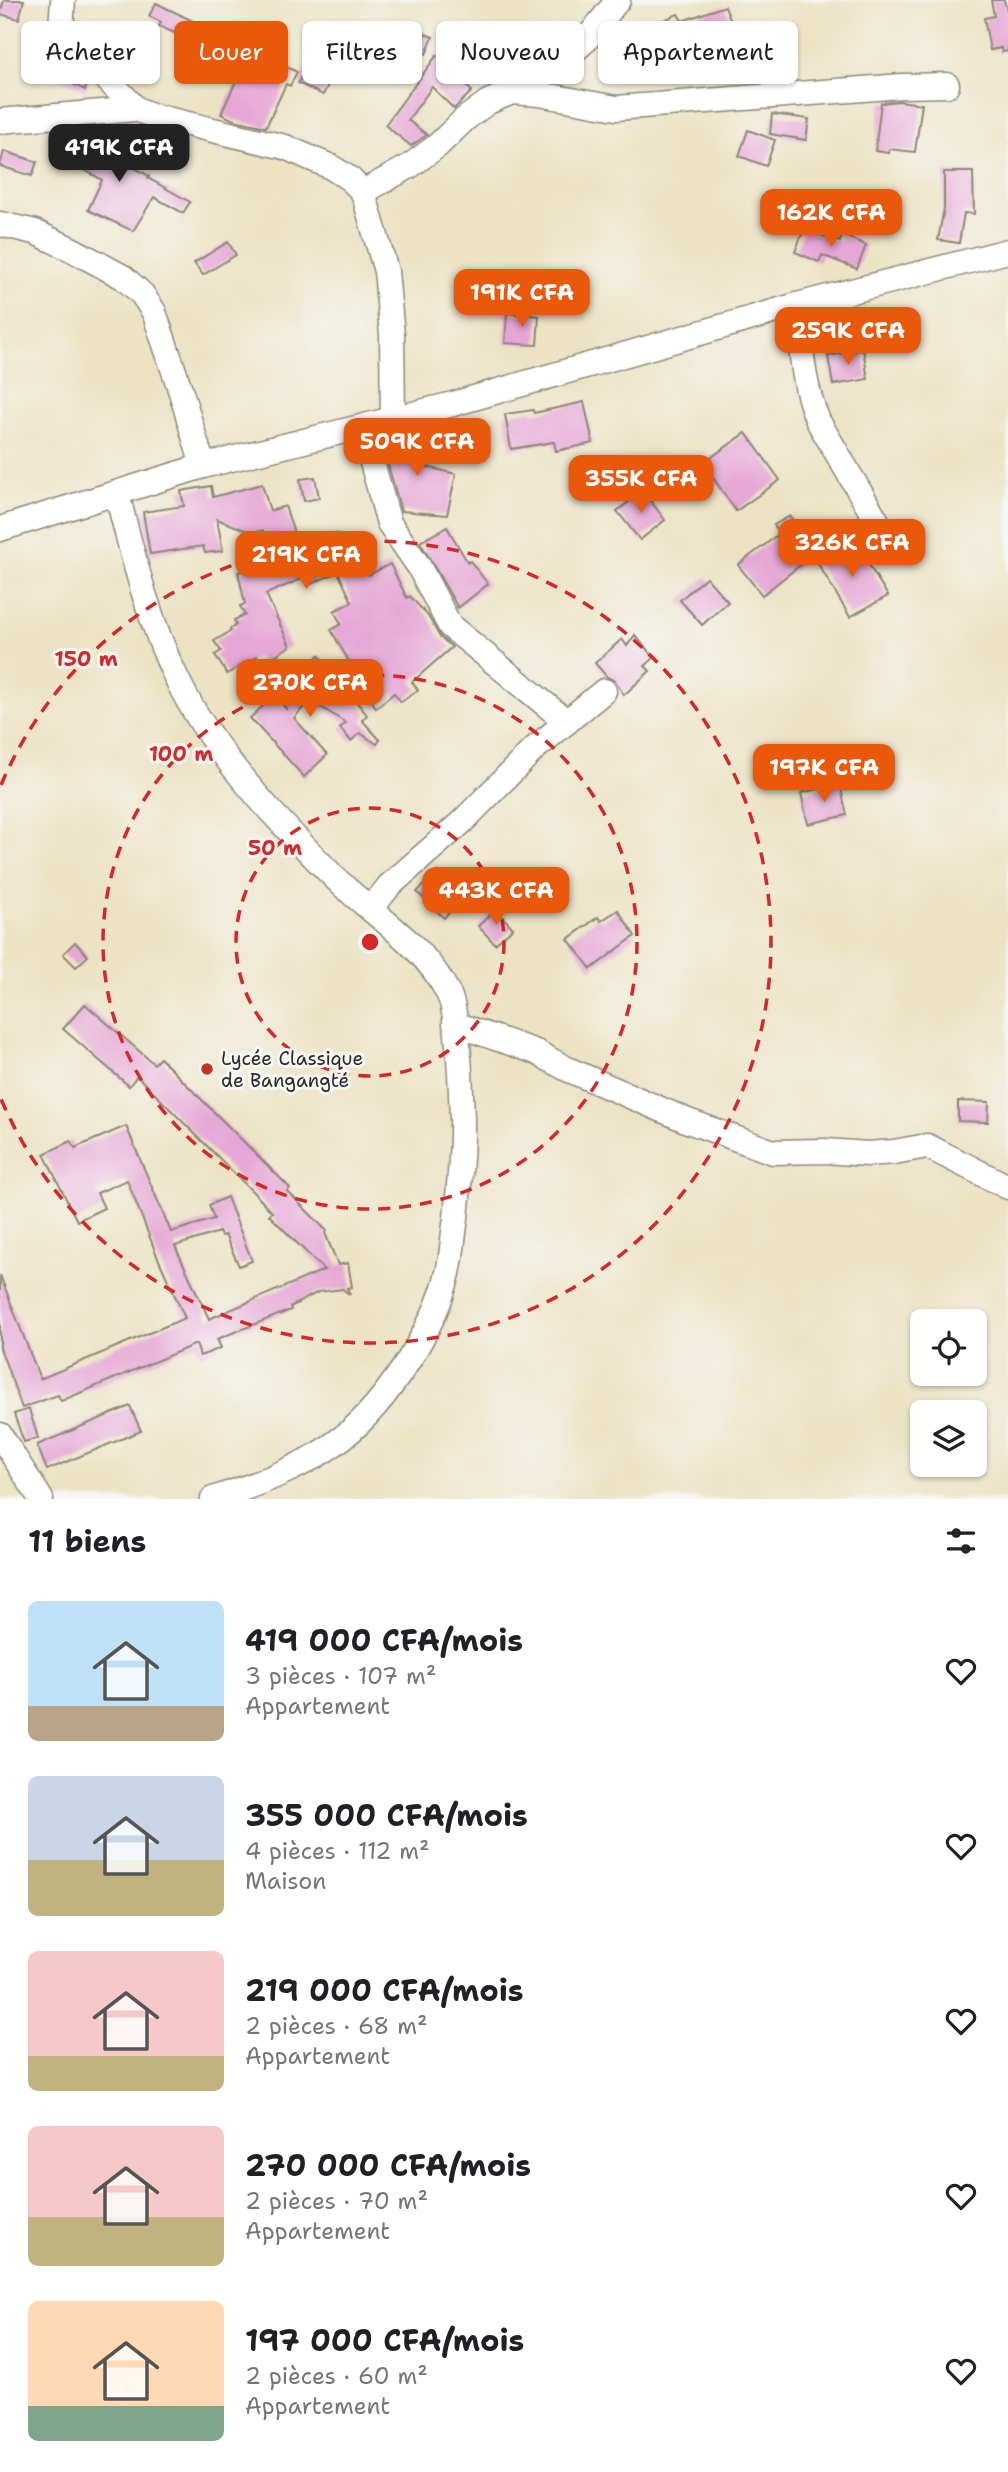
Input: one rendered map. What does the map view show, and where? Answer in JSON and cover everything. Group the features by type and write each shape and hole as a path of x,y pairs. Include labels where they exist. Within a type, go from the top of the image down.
{"street":[{"path":"63,0 61,28 136,109"},
{"path":"363,192 410,166 488,102 512,92 554,68 586,40 618,0"},
{"path":"512,92 539,94 616,108 902,86 947,85"},
{"path":"0,121 136,109 154,116 285,147 351,179 363,192 386,271 392,335 393,419"},
{"path":"0,224 35,232 73,250 123,278 142,294 154,312 203,466"},
{"path":"0,529 203,466 453,404 797,305 1008,251"},
{"path":"797,305 809,399 818,421 894,550"},
{"path":"362,427 389,523 418,565 450,626 567,722"},
{"path":"117,494 141,586 165,653 202,724 232,765 327,871 424,956 451,998 455,1024 463,1152 448,1274 434,1313 414,1351 371,1412 342,1439 314,1457 261,1482 214,1499"},
{"path":"371,909 389,887 463,821 534,749 604,691"},
{"path":"455,1024 536,1052 567,1069 688,1121 773,1152 868,1154 927,1146 1008,1187"},
{"path":"0,1435 41,1499"}],"building":[{"path":"4,0 24,0 19,19 0,14"},
{"path":"991,0 1004,0 1008,14 1008,51 1002,52 1001,48 990,50 984,18 994,16"},
{"path":"156,3 193,21 174,21 174,33 160,26 160,21 149,16"},
{"path":"725,6 731,21 682,21"},
{"path":"678,14 682,21 662,21"},
{"path":"422,33 433,37 426,54 422,52"},
{"path":"436,56 436,84 464,84 472,91 454,109 432,87 408,120 427,135 411,146 385,125 415,84 422,84 422,75"},
{"path":"288,68 297,72 290,86 286,84"},
{"path":"302,75 302,84 328,84 323,95 298,83"},
{"path":"73,84 88,84 85,90"},
{"path":"235,84 286,84 266,127 234,120 221,114"},
{"path":"899,101 922,104 915,152 889,149 889,153 875,151 881,103"},
{"path":"772,114 809,119 806,140 770,134"},
{"path":"748,130 775,140 766,166 739,156"},
{"path":"81,131 111,147 108,153 190,202 183,213 154,197 133,231 88,210 102,180 67,160"},
{"path":"4,151 37,162 32,176 0,166"},
{"path":"944,172 973,172 974,214 964,213 959,243 938,240 944,208"},
{"path":"861,192 875,195 872,209 858,206"},
{"path":"804,229 840,242 842,235 866,245 857,269 822,255 819,262 795,252"},
{"path":"228,242 236,255 203,275 194,263"},
{"path":"507,313 539,316 537,345 505,343"},
{"path":"863,349 868,379 833,385 828,356"},
{"path":"584,402 593,443 556,451 554,442 511,449 505,414 533,410 534,413"},
{"path":"746,433 780,480 736,511 703,463"},
{"path":"385,436 424,438 423,466 456,474 447,515 401,511 384,450"},
{"path":"315,477 319,498 304,501 300,479"},
{"path":"262,484 270,511 285,506 298,545 322,535 339,534 340,543 352,538 369,575 390,564 407,598 410,596 428,616 440,637 452,647 412,682 418,690 401,702 394,693 376,708 331,630 341,624 334,611 352,602 338,572 309,585 306,577 266,594 290,646 262,664 257,656 227,674 215,655 221,651 214,641 231,631 236,625 234,620 245,615 240,606 245,604 238,572 275,564 263,530 253,533 217,519 223,551 205,553 203,546 150,554 143,512 184,506 181,491 211,486 213,497"},
{"path":"643,491 665,520 640,540 617,511"},
{"path":"790,516 812,556 762,595 738,565 779,534 774,525"},
{"path":"447,527 468,563 470,561 488,584 458,608 420,542"},
{"path":"854,541 888,596 850,617 817,562"},
{"path":"706,577 728,602 702,625 680,600"},
{"path":"635,635 654,658 645,666 650,671 624,695 615,681 607,677 595,663 622,639 627,646"},
{"path":"319,655 367,715 362,720 380,740 377,744 360,733 351,741 340,728 346,723 310,700 294,718 327,755 304,777 250,718 274,696 286,709 288,686 334,689 308,666"},
{"path":"840,784 847,815 808,824 801,793"},
{"path":"437,872 463,898 444,918 417,892"},
{"path":"496,910 513,928 495,944 478,926"},
{"path":"618,910 635,936 591,969 568,939 598,917 601,921"},
{"path":"75,942 88,956 76,967 63,954"},
{"path":"85,1004 154,1064 160,1058 290,1188 287,1191 327,1231 325,1233 338,1265 348,1263 352,1287 347,1288 350,1295 343,1289 318,1292 290,1307 291,1310 217,1339 221,1348 200,1356 196,1344 61,1401 58,1395 22,1408 0,1348 0,1275 40,1379 185,1318 127,1180 97,1193 104,1208 77,1221 44,1154 71,1141 75,1148 126,1126 171,1232 214,1219 209,1205 227,1197 252,1261 239,1266 225,1235 221,1236 219,1232 175,1246 209,1319 324,1270 269,1215 272,1212 256,1195 137,1076 129,1086 63,1029"},
{"path":"958,1101 989,1102 988,1122 958,1121"},
{"path":"130,1406 141,1431 47,1470 37,1445"},
{"path":"29,1409 38,1438 24,1442 14,1414"}],"place":[{"name":"Lycée Classique de Bangangté","path":"207,1069"}]}
